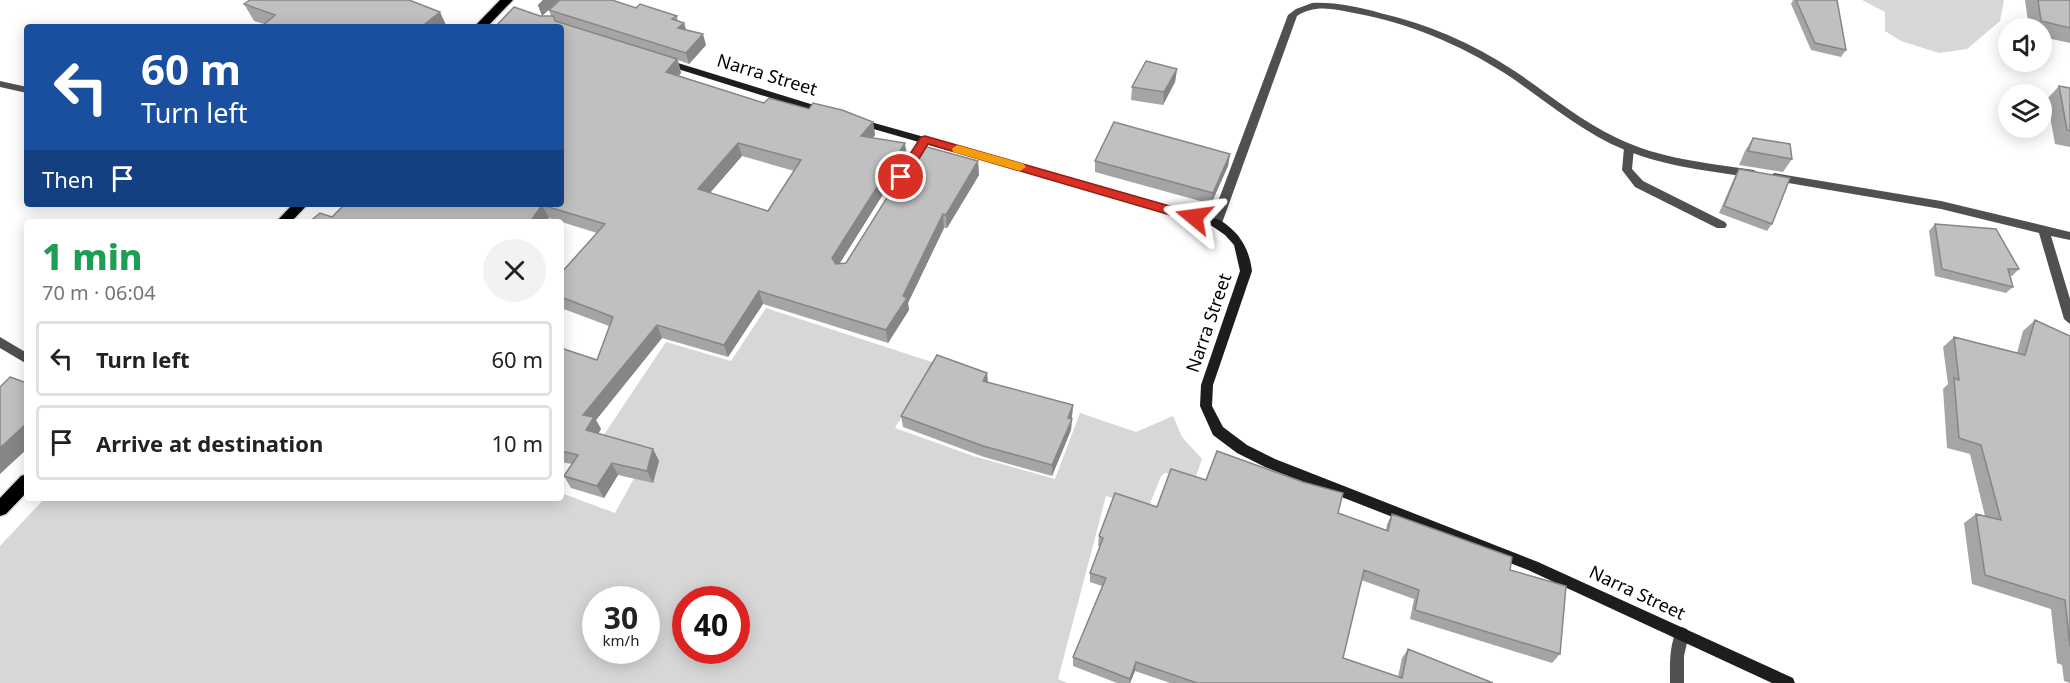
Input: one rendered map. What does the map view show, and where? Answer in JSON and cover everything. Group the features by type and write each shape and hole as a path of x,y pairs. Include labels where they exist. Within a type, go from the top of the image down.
{"main road":[{"path":"484,24 505,7"},
{"path":"286,219 298,207"},
{"path":"0,509 24,484"}],"street":[{"path":"1216,223 1293,15 1301,8 1312,5 1371,12 1448,40 1492,61 1587,127 1629,148 1677,161 1941,205 2070,236"},
{"name":"Narra Street","path":"648,56 922,145 1216,223 1231,232 1240,242 1245,255 1246,271 1207,385 1206,405 1218,430 1242,449 1270,463 1533,566 1788,683"},
{"path":"0,84 24,89"},
{"path":"1629,148 1627,170 1639,184 1721,225"},
{"path":"2044,230 2070,319"},
{"path":"0,342 24,357"},
{"path":"1677,683 1677,656 1682,634"}],"shaded area":[{"path":"1862,0 2004,0 1998,23 1967,49 1939,53 1901,41 1885,31 1885,12"},
{"path":"766,308 935,363 895,428 973,456 1055,479 1080,413 1136,432 1173,416 1182,437 1202,459 1195,479 1165,473 1161,476 1148,509 1106,496 1058,679 1067,683 0,683 0,546 42,501 564,501 564,494 615,513 637,473 601,439 666,342 731,361"}],"building":[{"path":"250,0 409,0 440,12 425,24 264,24 275,15 244,4"},
{"path":"560,0 612,0 636,8 640,4 677,16 672,19 684,23 678,28 703,34 686,53 549,10"},
{"path":"1796,0 1837,0 1846,50 1815,43"},
{"path":"2038,0 2070,0 2070,28 2052,24 2052,18 2041,18"},
{"path":"514,7 540,16 553,16 555,21 677,59 666,72 764,103 769,98 809,109 813,103 842,110 873,122 861,136 905,143 832,258 836,264 846,263 920,145 978,161 946,215 943,214 903,296 907,298 886,330 759,291 724,345 657,325 583,415 594,417 586,430 653,449 647,471 612,463 597,486 564,476 578,455 564,452 564,349 597,360 613,317 564,298 564,270 605,224 549,207 564,207 564,24 498,24","holes":["738,143 801,160 768,211 698,189"]},
{"path":"1146,61 1177,69 1164,92 1132,87"},
{"path":"2059,86 2070,88 2070,131 2067,130"},
{"path":"1114,122 1230,154 1213,193 1095,161"},
{"path":"1753,138 1790,144 1792,159 1748,151"},
{"path":"1739,169 1790,178 1772,224 1724,206"},
{"path":"342,207 541,207 532,219 313,219 320,213 332,217"},
{"path":"1935,224 1996,229 2019,269 2008,269 2013,287 1942,269"},
{"path":"2035,320 2070,336 2070,646 2065,600 1985,575 1976,514 2001,520 1981,445 1959,438 1954,378 1959,380 1954,337 2025,355"},
{"path":"937,355 987,373 983,381 1073,405 1068,418 1072,419 1052,465 983,446 901,416"},
{"path":"10,377 24,382 24,426 0,448 0,387"},
{"path":"1217,451 1303,482 1343,493 1338,513 1388,531 1392,514 1512,557 1510,570 1566,586 1560,654 1415,610 1419,590 1364,570 1343,658 1402,678 1408,649 1493,683 1197,683 1136,662 1130,679 1073,657 1106,578 1090,573 1103,538 1099,536 1115,493 1157,507 1171,469 1206,480"}],"slow traffic":[{"path":"957,149 1020,167"}],"route":[{"path":"901,177 925,140 1194,217"}]}
